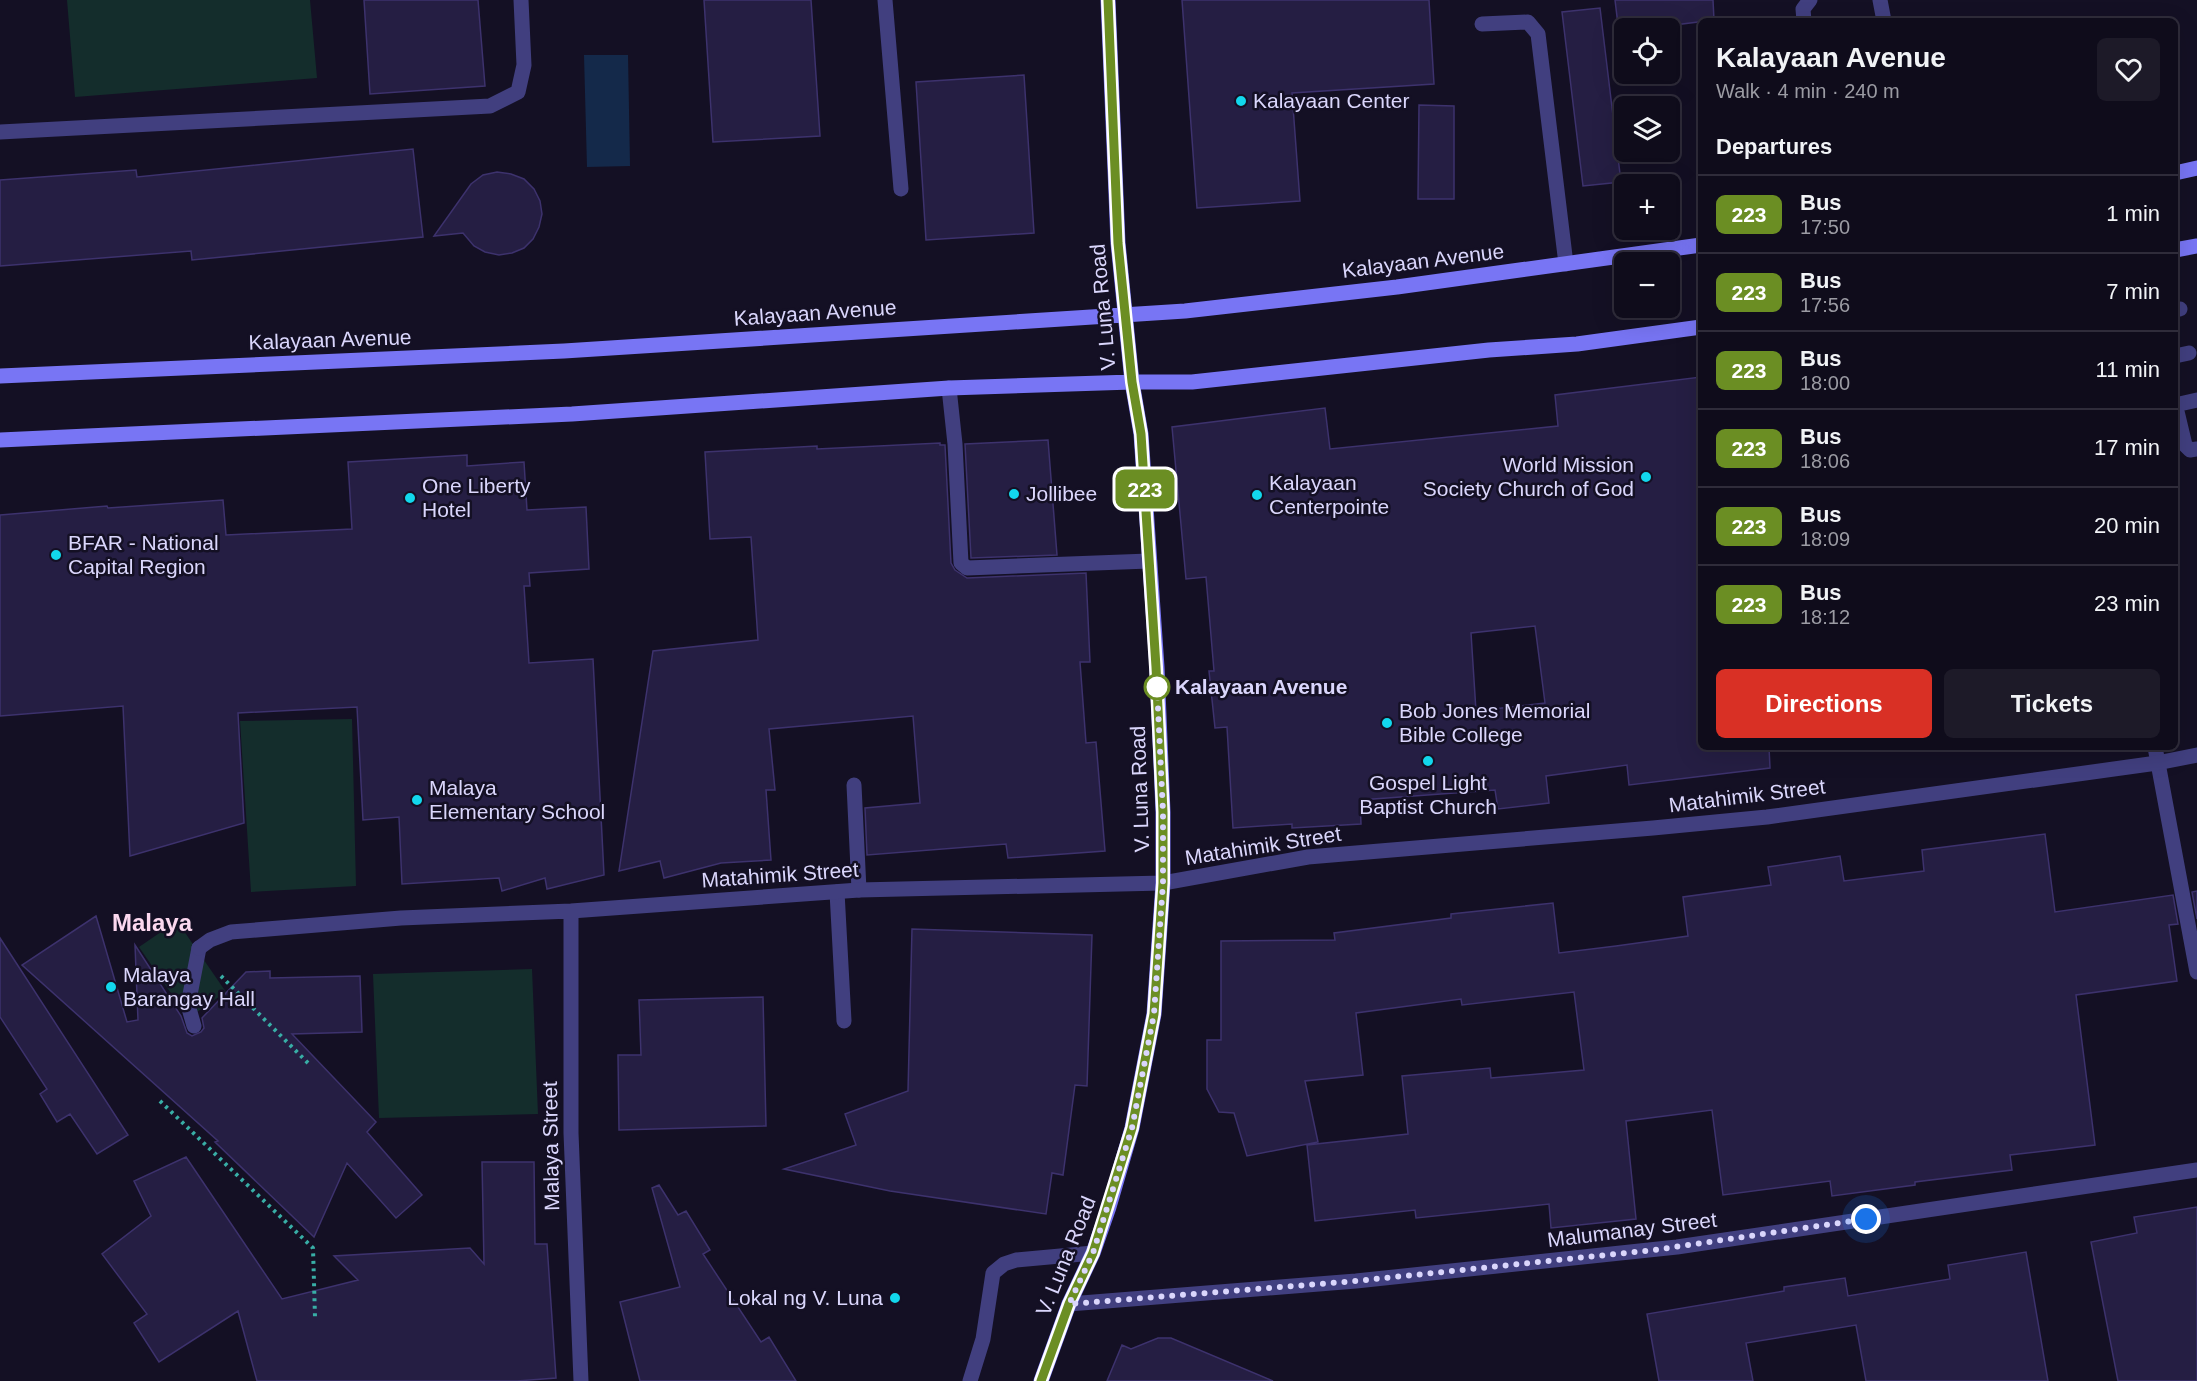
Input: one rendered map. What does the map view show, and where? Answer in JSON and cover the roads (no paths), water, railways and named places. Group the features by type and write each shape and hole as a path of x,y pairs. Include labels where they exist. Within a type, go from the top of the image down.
{"main road":[{"name":"V. Luna Road","path":"1041,1381 1069,1304 1093,1253 1132,1128 1154,1014 1163,883 1163,801 1149,561 1141,434 1132,382 1118,243 1108,0"},
{"path":"2178,172 2197,168"},
{"name":"Kalayaan Avenue","path":"0,376 564,351 1185,311 1309,297 1698,245"},
{"path":"2178,249 2197,246"},
{"path":"0,441 572,414 949,388 1192,382 1489,350 1577,344 1698,327"}],"street":[{"path":"0,132 490,106 518,92 524,65 521,0"},
{"path":"885,0 901,189"},
{"path":"1804,18 1803,9 1810,0"},
{"path":"1880,0 1883,18"},
{"path":"1482,24 1528,21 1538,34 1566,264"},
{"path":"949,388 963,567 1149,561"},
{"path":"2178,403 2197,400"},
{"path":"2178,417 2185,446 2190,450 2197,449"},
{"path":"2155,750 2197,972"},
{"name":"Matahimik Street","path":"194,1026 188,1005 199,948 210,940 231,932 401,918 571,911 859,890 1163,883 1308,857 1653,828 1767,816 2157,763 2197,755"},
{"path":"854,785 859,890"},
{"path":"837,892 844,1021"},
{"name":"Malaya Street","path":"571,911 571,1133 580,1381"},
{"name":"Malumanay Street","path":"1069,1304 1356,1281 1677,1247 2197,1170"},
{"path":"970,1381 983,1339 993,1273 1004,1264 1016,1260 1093,1253"}],"water":[{"path":"584,55 628,55 630,166 587,167"}],"place":[{"name":"Kalayaan Center","path":"1241,101"},
{"name":"World Mission Society Church of God","path":"1646,477"},
{"name":"Jollibee","path":"1014,494"},
{"name":"Kalayaan Centerpointe","path":"1257,495"},
{"name":"One Liberty Hotel","path":"410,498"},
{"name":"BFAR - National Capital Region","path":"56,555"},
{"name":"Kalayaan Avenue","path":"1157,687"},
{"name":"Bob Jones Memorial Bible College","path":"1387,723"},
{"name":"Gospel Light Baptist Church","path":"1428,761"},
{"name":"Malaya Elementary School","path":"417,800"},
{"name":"Malaya Barangay Hall","path":"111,987"},
{"name":"Lokal ng V. Luna","path":"895,1298"}],"district":[{"name":"Malaya","path":"152,923"}]}
